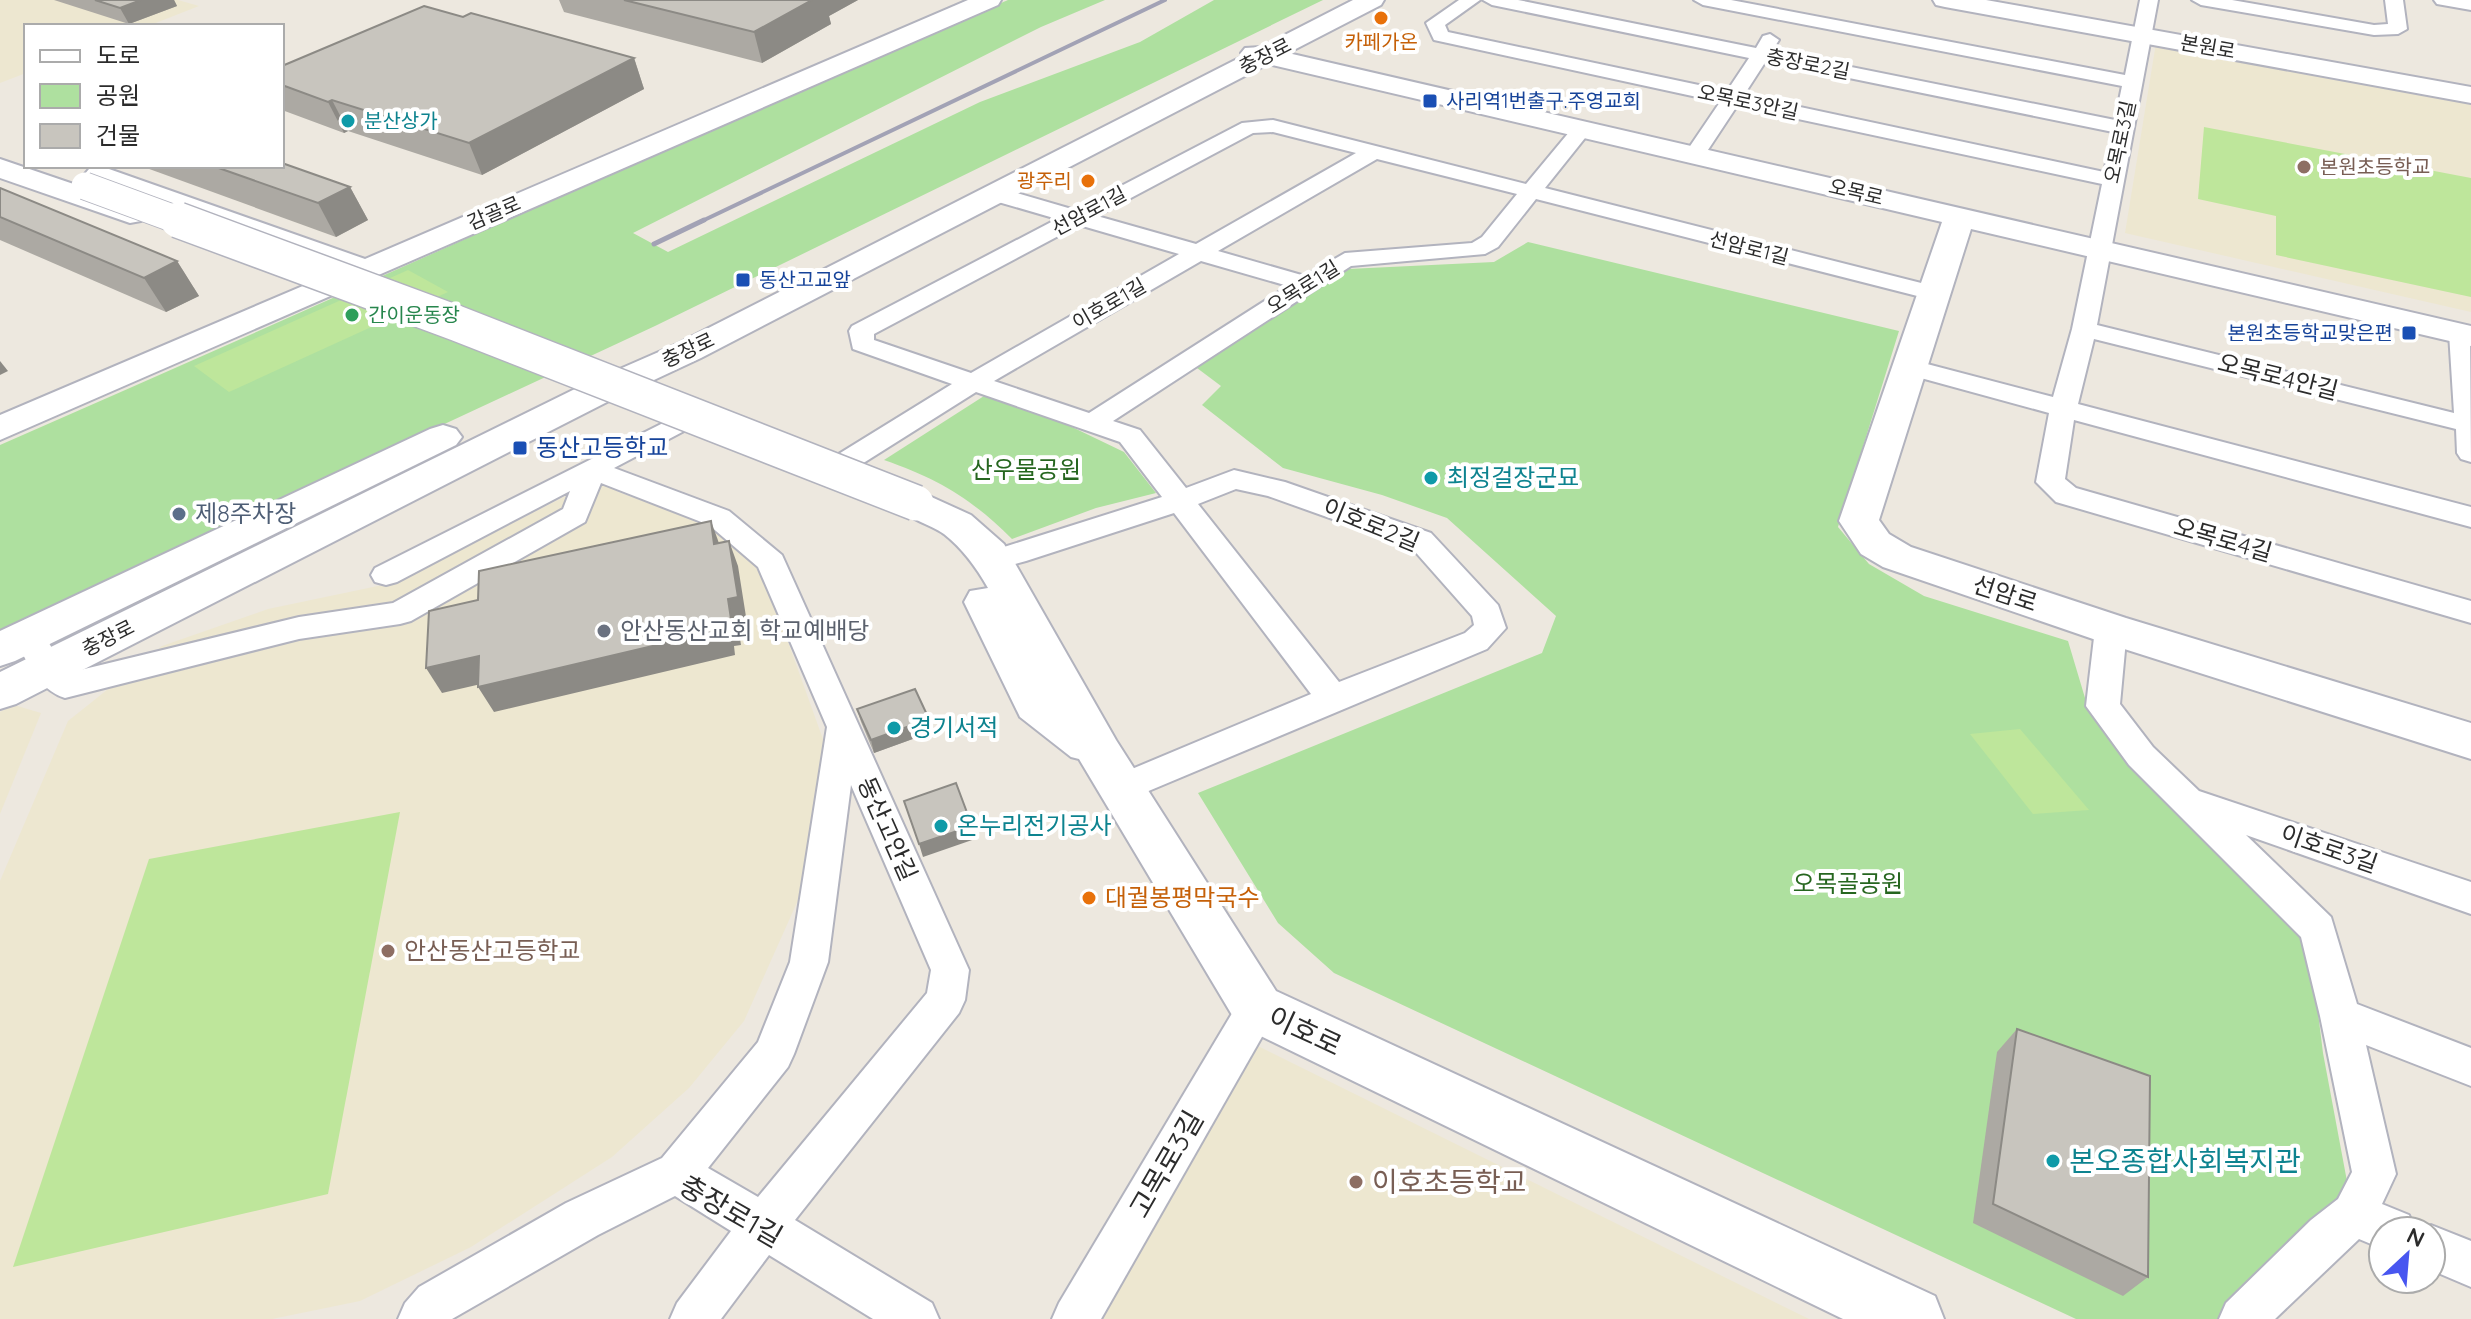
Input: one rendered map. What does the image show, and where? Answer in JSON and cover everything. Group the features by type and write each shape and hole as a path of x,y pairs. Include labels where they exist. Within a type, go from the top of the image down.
{"street":[{"name":"감골로","path":"0,429 341,275 967,0"},
{"name":"감골로","path":"0,418 989,0"},
{"name":"충장로","path":"0,692 26,651 598,377 689,351 996,194 1253,52 1332,0"},
{"name":"충장로","path":"788,269 1253,52 1372,0"},
{"name":"오목로3안길","path":"1471,0 1435,23 1441,36 2112,180"},
{"name":"충장로2길","path":"1492,0 2123,128"},
{"path":"1703,0 1790,8 2132,82"},
{"name":"본원로","path":"1945,0 2471,95"},
{"name":"오목로3길","path":"2098,249 2149,0"},
{"path":"2201,0 2374,30 2398,29 2394,0"},
{"path":"2443,0 2471,5"},
{"path":"1695,155 1790,8"},
{"name":"오목로","path":"1253,52 2466,334"},
{"name":"선암로1길","path":"1333,698 1130,436 1095,421 862,344 861,331 1249,127 1273,126 1933,293"},
{"name":"오목로1길","path":"1095,421 1345,260 1477,249 1490,242 1582,129"},
{"path":"0,140 24,149"},
{"name":"이호로1길","path":"847,461 973,382 1374,152"},
{"path":"0,156 24,165"},
{"path":"0,168 341,275"},
{"path":"37,168 79,176 341,275"},
{"name":"이호로","path":"79,176 916,503 957,524 990,554 1109,771 1257,1008 1912,1319"},
{"path":"996,194 1308,284"},
{"name":"선암로","path":"1960,216 1859,521 1875,544 1897,557 2111,629 2471,741"},
{"name":"오목로4길","path":"2098,249 2084,329 2063,409 2050,482 2066,495 2471,612"},
{"name":"오목로4안길","path":"2084,329 2469,424"},
{"name":"충장로","path":"598,377 661,331"},
{"path":"2466,334 2471,453"},
{"path":"1908,367 2471,517"},
{"path":"598,377 677,424 903,511 939,535 968,567 1036,705 1109,771"},
{"path":"598,377 946,495 988,521 1015,554 1096,702 1109,771"},
{"path":"386,575 677,424"},
{"path":"26,651 65,686 299,628 400,613 575,515 592,470"},
{"name":"동산고안길","path":"592,470 719,518 771,562 950,970 945,1000 762,1227 693,1319"},
{"name":"이호로2길","path":"1015,554 1181,501 1234,479 1275,488 1421,540 1487,613 1490,628 1476,641 1333,698 1109,771"},
{"name":"이호로3길","path":"2111,629 2103,706 2141,756 2318,929 2374,1174 2374,1215"},
{"path":"677,1173 774,1054 809,962 842,729"},
{"name":"이호로3길","path":"2186,801 2471,898"},
{"name":"고목로3길","path":"1075,1319 1257,1008"},
{"path":"2340,1016 2471,1067"},
{"name":"충장로1길","path":"421,1319 435,1303 582,1219 677,1173 916,1319"},
{"name":"이호로3길","path":"2242,1319 2327,1236 2367,1225"},
{"path":"2447,1254 2471,1264"}],"shaded area":[{"path":"0,0 178,0 199,6 153,24 24,24 24,74 0,83"},
{"name":"본원초등학교","path":"2156,43 2471,100 2471,312 2125,233"},
{"name":"안산동산고등학교","path":"599,479 618,492 705,523 760,564 824,742 828,833 744,1021 689,1088 612,1157 471,1247 360,1301 272,1319 0,1319 0,881 68,721 162,646 268,609 397,582"},
{"path":"14,705 41,713 0,814 0,712"},
{"name":"이호초등학교","path":"1258,1046 1809,1319 1101,1319"}],"green space":[{"path":"1008,0 1105,0 1041,27 633,233 668,252 980,102 1140,42 1214,0 1323,0 655,326 262,509 0,636 0,445"},
{"path":"2204,127 2471,178 2471,297 2276,255 2276,216 2198,199"},
{"name":"오목골공원","path":"1528,242 1899,331 1838,527 1869,564 1924,596 2068,641 2088,708 2309,941 2323,1053 2349,1192 2244,1319 2076,1319 1334,973 1278,923 1198,793 1542,653 1556,616 1447,518 1382,495 1283,468 1202,405 1221,386 1193,365 1348,269 1494,262"},
{"name":"간이운동장","path":"408,270 448,292 229,392 194,366"},
{"name":"산우물공원","path":"984,396 1045,414 1124,452 1156,493 1096,508 1012,539 953,491 884,460"},
{"path":"2020,729 2089,810 2033,814 1970,734"},
{"path":"400,812 328,1194 13,1267 149,859"}],"building":[{"path":"95,0 141,0 120,8"},
{"path":"624,0 812,0 754,32"},
{"path":"424,6 463,17 471,13 634,58 469,143 332,100 328,102 284,86 284,65"},
{"path":"284,164 350,187 318,203 219,168 284,168"},
{"path":"0,188 177,261 144,278 0,217"},
{"name":"안산동산교회 학교예배당","path":"711,521 714,544 729,541 738,597 728,599 731,619 724,621 725,629 478,687 479,656 426,668 429,611 478,600 479,571"},
{"path":"915,689 929,719 871,740 857,709"},
{"name":"온누리전기공사","path":"956,783 972,826 919,844 904,801"},
{"name":"본오종합사회복지관","path":"2017,1029 2150,1076 2148,1277 1993,1204"}],"railway":[{"path":"700,222 1165,0"},
{"path":"654,244 704,220"}],"place":[{"name":"카페가온","path":"1381,18"},
{"name":"사리역1번출구.주영교회","path":"1430,101"},
{"name":"분산상가","path":"348,121"},
{"name":"본원초등학교","path":"2304,167"},
{"name":"광주리","path":"1088,181"},
{"name":"동산고교앞","path":"743,280"},
{"name":"간이운동장","path":"352,315"},
{"name":"본원초등학교맞은편","path":"2409,333"},
{"name":"동산고등학교","path":"520,448"},
{"name":"최정걸장군묘","path":"1431,478"},
{"name":"제8주차장","path":"179,514"},
{"name":"안산동산교회 학교예배당","path":"604,631"},
{"name":"경기서적","path":"894,728"},
{"name":"온누리전기공사","path":"941,826"},
{"name":"대궐봉평막국수","path":"1089,898"},
{"name":"안산동산고등학교","path":"388,951"},
{"name":"본오종합사회복지관","path":"2053,1161"},
{"name":"이호초등학교","path":"1356,1182"}]}
